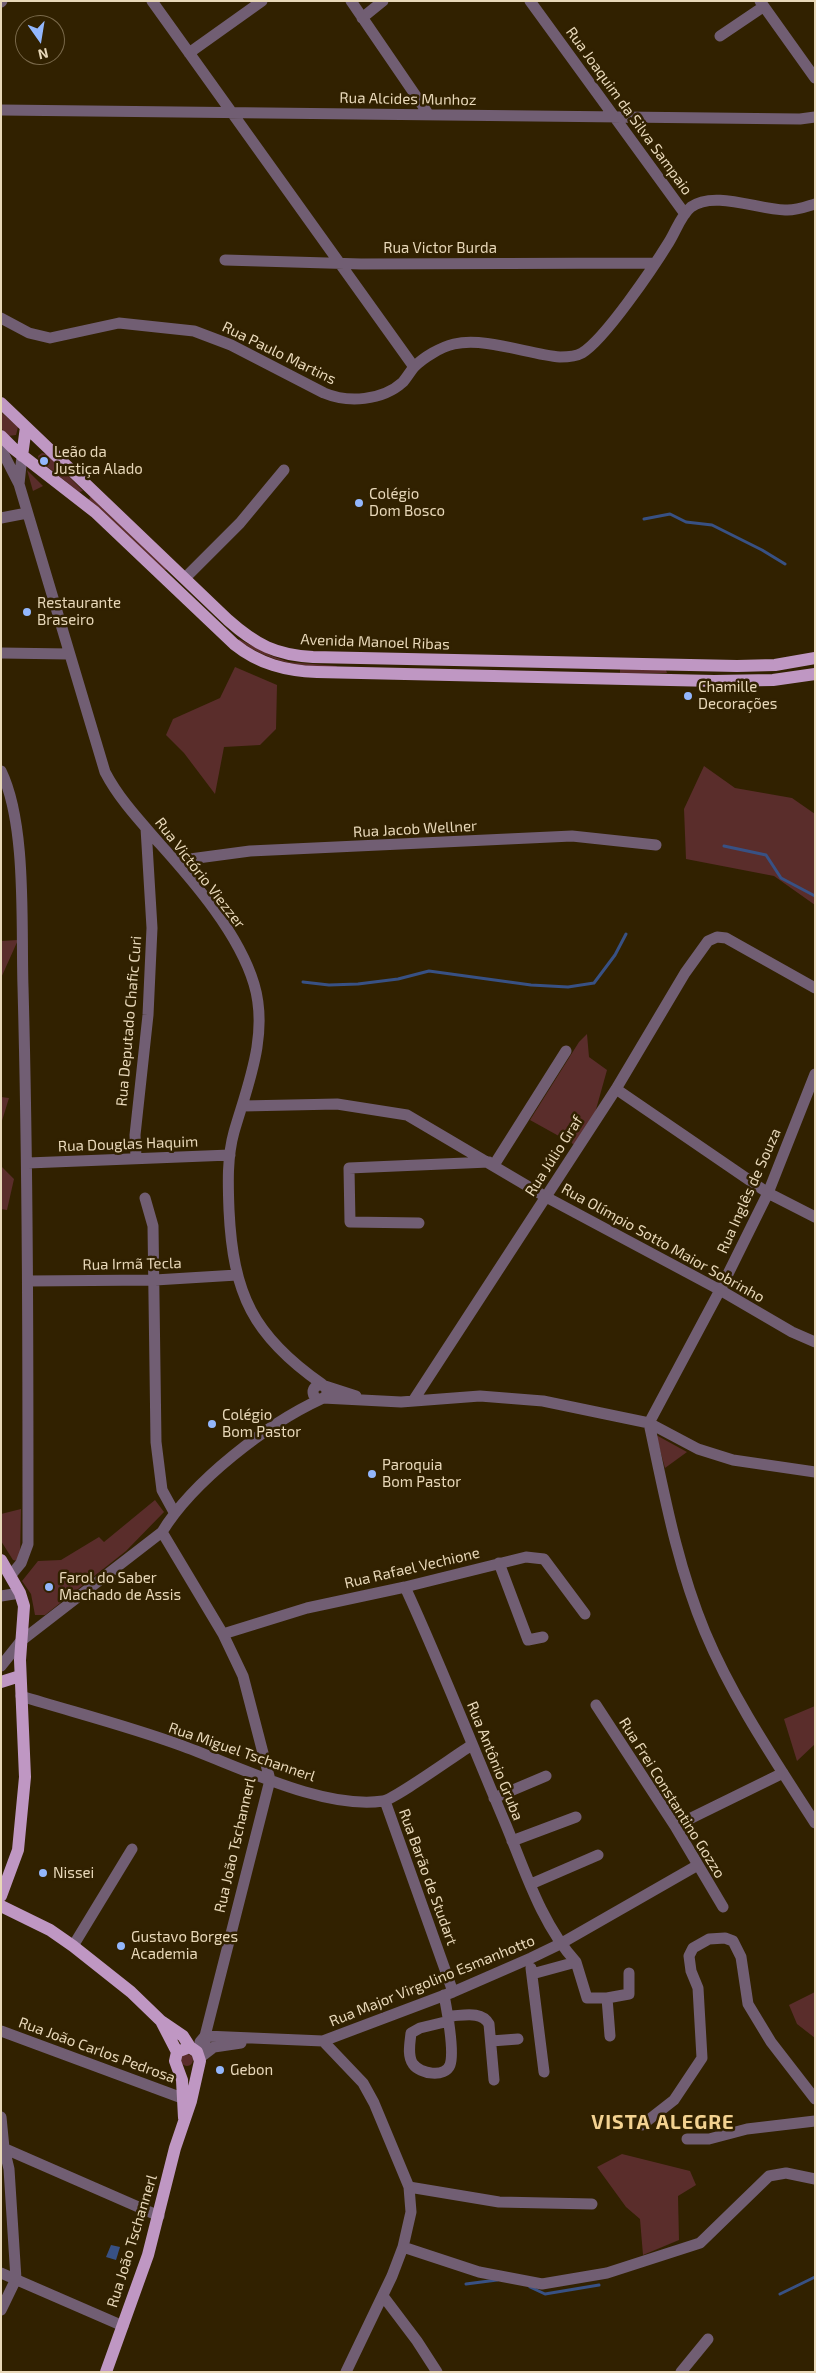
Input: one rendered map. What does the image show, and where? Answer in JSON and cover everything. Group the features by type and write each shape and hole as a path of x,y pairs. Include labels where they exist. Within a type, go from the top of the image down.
{"main road":[{"name":"Avenida Manoel Ribas","path":"1,403 242,632 276,652 313,658 737,666 775,665 815,658"},
{"path":"22,456 26,427"},
{"name":"Avenida Manoel Ribas","path":"1,436 22,456 86,504 222,634 254,658 276,667 302,672 714,681 773,680 815,674"},
{"path":"446,675 452,670 448,660"},
{"path":"484,676 482,669 488,661"},
{"path":"714,681 716,675 737,666"},
{"path":"1,1560 11,1575 24,1606 20,1696 25,1746 25,1797 18,1850 1,1896"},
{"path":"1,1682 20,1676"},
{"path":"1,1906 50,1930 73,1946 130,1992 160,2021 183,2036 198,2055"},
{"path":"160,2021 177,2052 198,2055"},
{"name":"Rua João Tschannerl","path":"177,2052 175,2061 179,2069 184,2118"},
{"path":"179,2069 192,2071 198,2055"},
{"name":"Rua João Tschannerl","path":"106,2372 142,2276 184,2118 191,2101 198,2055"}],"street":[{"path":"152,1 414,367"},
{"path":"189,52 262,1"},
{"path":"352,1 430,115"},
{"path":"362,18 383,1"},
{"name":"Rua Joaquim da Silva Sampaio","path":"530,1 685,214"},
{"path":"720,36 762,4 815,78"},
{"name":"Rua Alcides Munhoz","path":"2,110 615,117 815,117"},
{"name":"Rua Paulo Martins","path":"1,318 28,333 50,338 119,323 194,331 231,345 324,393 346,400 384,393 399,385 414,367 440,350 462,343 480,344 549,356 576,356 589,348 602,335 654,263 685,214 694,205 708,200 785,210 815,204"},
{"name":"Rua Victor Burda","path":"225,260 654,263"},
{"name":"Rua Victório Viezzer","path":"1,449 18,484 105,772 119,796 175,861 231,936 254,983 258,1004 259,1028 254,1062 230,1155 229,1214 236,1275 246,1301 262,1330 282,1354 296,1366 319,1392"},
{"name":"Rua Victório Viezzer","path":"18,484 22,456"},
{"path":"185,578 235,529 284,470"},
{"path":"1,518 27,513"},
{"path":"1,653 69,654"},
{"path":"1,771 7,783 19,849 28,1163 28,1544 21,1563 11,1575"},
{"name":"Rua Deputado Chafic Curi","path":"136,1158 135,1135 148,1015 152,928 146,828"},
{"name":"Rua Jacob Wellner","path":"175,861 250,851 572,836 656,845"},
{"name":"Rua Júlio Graf","path":"413,1401 616,1089 685,973 708,941 717,937 726,938 815,988"},
{"path":"418,1223 350,1222 349,1168 491,1164 566,1051"},
{"name":"Rua Inglês de Souza","path":"648,1423 720,1290 768,1193 812,1090 815,1074"},
{"path":"616,1089 768,1193 815,1216"},
{"name":"Rua Olímpio Sotto Maior Sobrinho","path":"243,1106 337,1104 408,1115 546,1197 720,1290 792,1332 815,1342"},
{"name":"Rua Douglas Haquim","path":"28,1163 230,1155"},
{"path":"145,1198 153,1226 156,1442 162,1490 174,1512"},
{"name":"Rua Irmã Tecla","path":"28,1281 155,1280 236,1275"},
{"path":"1,1666 21,1641 162,1532 174,1512 228,1461 300,1409 319,1392 377,1402 466,1396 522,1398 560,1403 648,1423 698,1450 733,1460 815,1472"},
{"path":"648,1423 674,1537 705,1632 733,1689 815,1823"},
{"name":"Rua João Tschannerl","path":"162,1532 223,1634 243,1676 270,1780 205,2036 198,2055"},
{"name":"Rua Rafael Vechione","path":"223,1634 308,1608 405,1587 526,1556 544,1559 584,1614"},
{"path":"499,1562 528,1640 543,1637"},
{"name":"Rua Antônio Gruba","path":"405,1587 432,1646 531,1884 560,1944 576,1962"},
{"path":"1,1596 20,1593"},
{"name":"Rua Miguel Tschannerl","path":"20,1696 179,1745 270,1780 333,1799 356,1802 385,1801"},
{"name":"Rua Frei Constantino Gozzo","path":"596,1705 675,1826 723,1907"},
{"path":"385,1801 472,1744"},
{"path":"675,1826 783,1772"},
{"path":"494,1798 546,1776"},
{"name":"Rua Barão de Studart","path":"385,1801 449,1994 449,2019"},
{"path":"512,1841 576,1817"},
{"path":"73,1946 132,1849"},
{"path":"531,1884 598,1855"},
{"name":"Rua Major Virgolino Esmanhotto","path":"205,2036 324,2041 449,1994 531,1958 560,1944 698,1865"},
{"path":"642,2125 674,2100 702,2058 698,1988 689,1956 694,1948 709,1939 724,1938 733,1941 741,1957 748,2004 771,2042 815,2099"},
{"path":"531,1958 544,2072"},
{"path":"532,1974 576,1962 587,1998 607,1998 629,1994 629,1973"},
{"path":"607,1998 610,2036"},
{"path":"449,2019 451,2063 448,2070 440,2074 419,2069 413,2064 409,2048 411,2034 420,2028 449,2019 480,2015 486,2018 489,2024 494,2080"},
{"name":"Rua João Carlos Pedrosa","path":"1,2031 182,2098"},
{"name":"Rua Major Virgolino Esmanhotto","path":"198,2055 214,2047 275,2039"},
{"path":"491,2041 518,2039"},
{"path":"324,2041 363,2083 399,2159 409,2187 411,2212 403,2247 383,2296 346,2372"},
{"path":"1,2117 3,2148 10,2168 16,2279 1,2310"},
{"path":"687,2139 709,2139 747,2129 815,2121"},
{"path":"3,2148 159,2216"},
{"path":"403,2247 479,2272 542,2284 607,2273 700,2243 769,2176 786,2173 815,2179"},
{"path":"409,2187 499,2202 592,2204"},
{"path":"1,2274 123,2326"},
{"path":"383,2296 417,2341 437,2372"},
{"path":"681,2372 708,2339"}],"shaded area":[{"path":"1,412 18,427 16,435 8,436 1,428"},
{"path":"42,453 47,454 83,491 79,492 39,460 38,456"},
{"path":"27,470 43,486 33,491"},
{"path":"90,497 167,569 164,571 89,500"},
{"path":"239,639 272,656 289,662 337,666 336,668 321,667 285,662 252,649 239,641"},
{"path":"235,667 277,685 276,729 260,745 224,747 215,794 184,753 166,735 173,719 220,698"},
{"path":"620,669 666,670 667,673 620,673"},
{"path":"704,766 735,788 792,798 815,814 815,905 774,876 686,859 684,809"},
{"path":"18,940 1,978 1,941"},
{"path":"587,1034 589,1057 607,1070 595,1113 575,1145 530,1120 579,1042"},
{"path":"1,1097 9,1098 1,1124"},
{"path":"1,1166 14,1179 7,1210 1,1209"},
{"path":"656,1435 687,1452 665,1468"},
{"path":"155,1500 164,1512 126,1551 45,1615 35,1615 31,1594 22,1581 38,1561 61,1560 99,1537 104,1542"},
{"path":"21,1509 20,1556 17,1561 13,1560 1,1541 1,1514"},
{"path":"815,1706 815,1744 797,1761 784,1719"},
{"path":"815,1992 815,2038 797,2024 789,2005"},
{"path":"187,2054 193,2060 187,2066 181,2060"},
{"path":"622,2154 690,2171 696,2185 678,2196 679,2240 643,2255 640,2219 626,2207 597,2167"}],"water":[{"path":"111,2245 120,2247 116,2260 106,2257"}],"waterway":[{"path":"644,519 670,514 686,522 712,525 762,550 785,564"},
{"path":"724,846 766,855 781,878 815,896"},
{"path":"303,982 329,985 358,984 398,979 429,971 531,985 568,987 594,983 615,955 626,934"},
{"path":"780,2294 815,2277"},
{"path":"466,2284 497,2280"},
{"path":"530,2287 545,2294 599,2285"}],"place":[{"name":"Leão da Justiça Alado","path":"44,461"},
{"name":"Colégio Dom Bosco","path":"359,503"},
{"name":"Restaurante Braseiro","path":"27,612"},
{"name":"Chamille Decorações","path":"688,696"},
{"name":"Colégio Bom Pastor","path":"212,1424"},
{"name":"Paroquia Bom Pastor","path":"372,1474"},
{"name":"Farol do Saber Machado de Assis","path":"49,1587"},
{"name":"Nissei","path":"43,1873"},
{"name":"Gustavo Borges Academia","path":"121,1946"},
{"name":"Gebon","path":"220,2070"}],"district":[{"name":"VISTA ALEGRE","path":"663,2122"}]}
